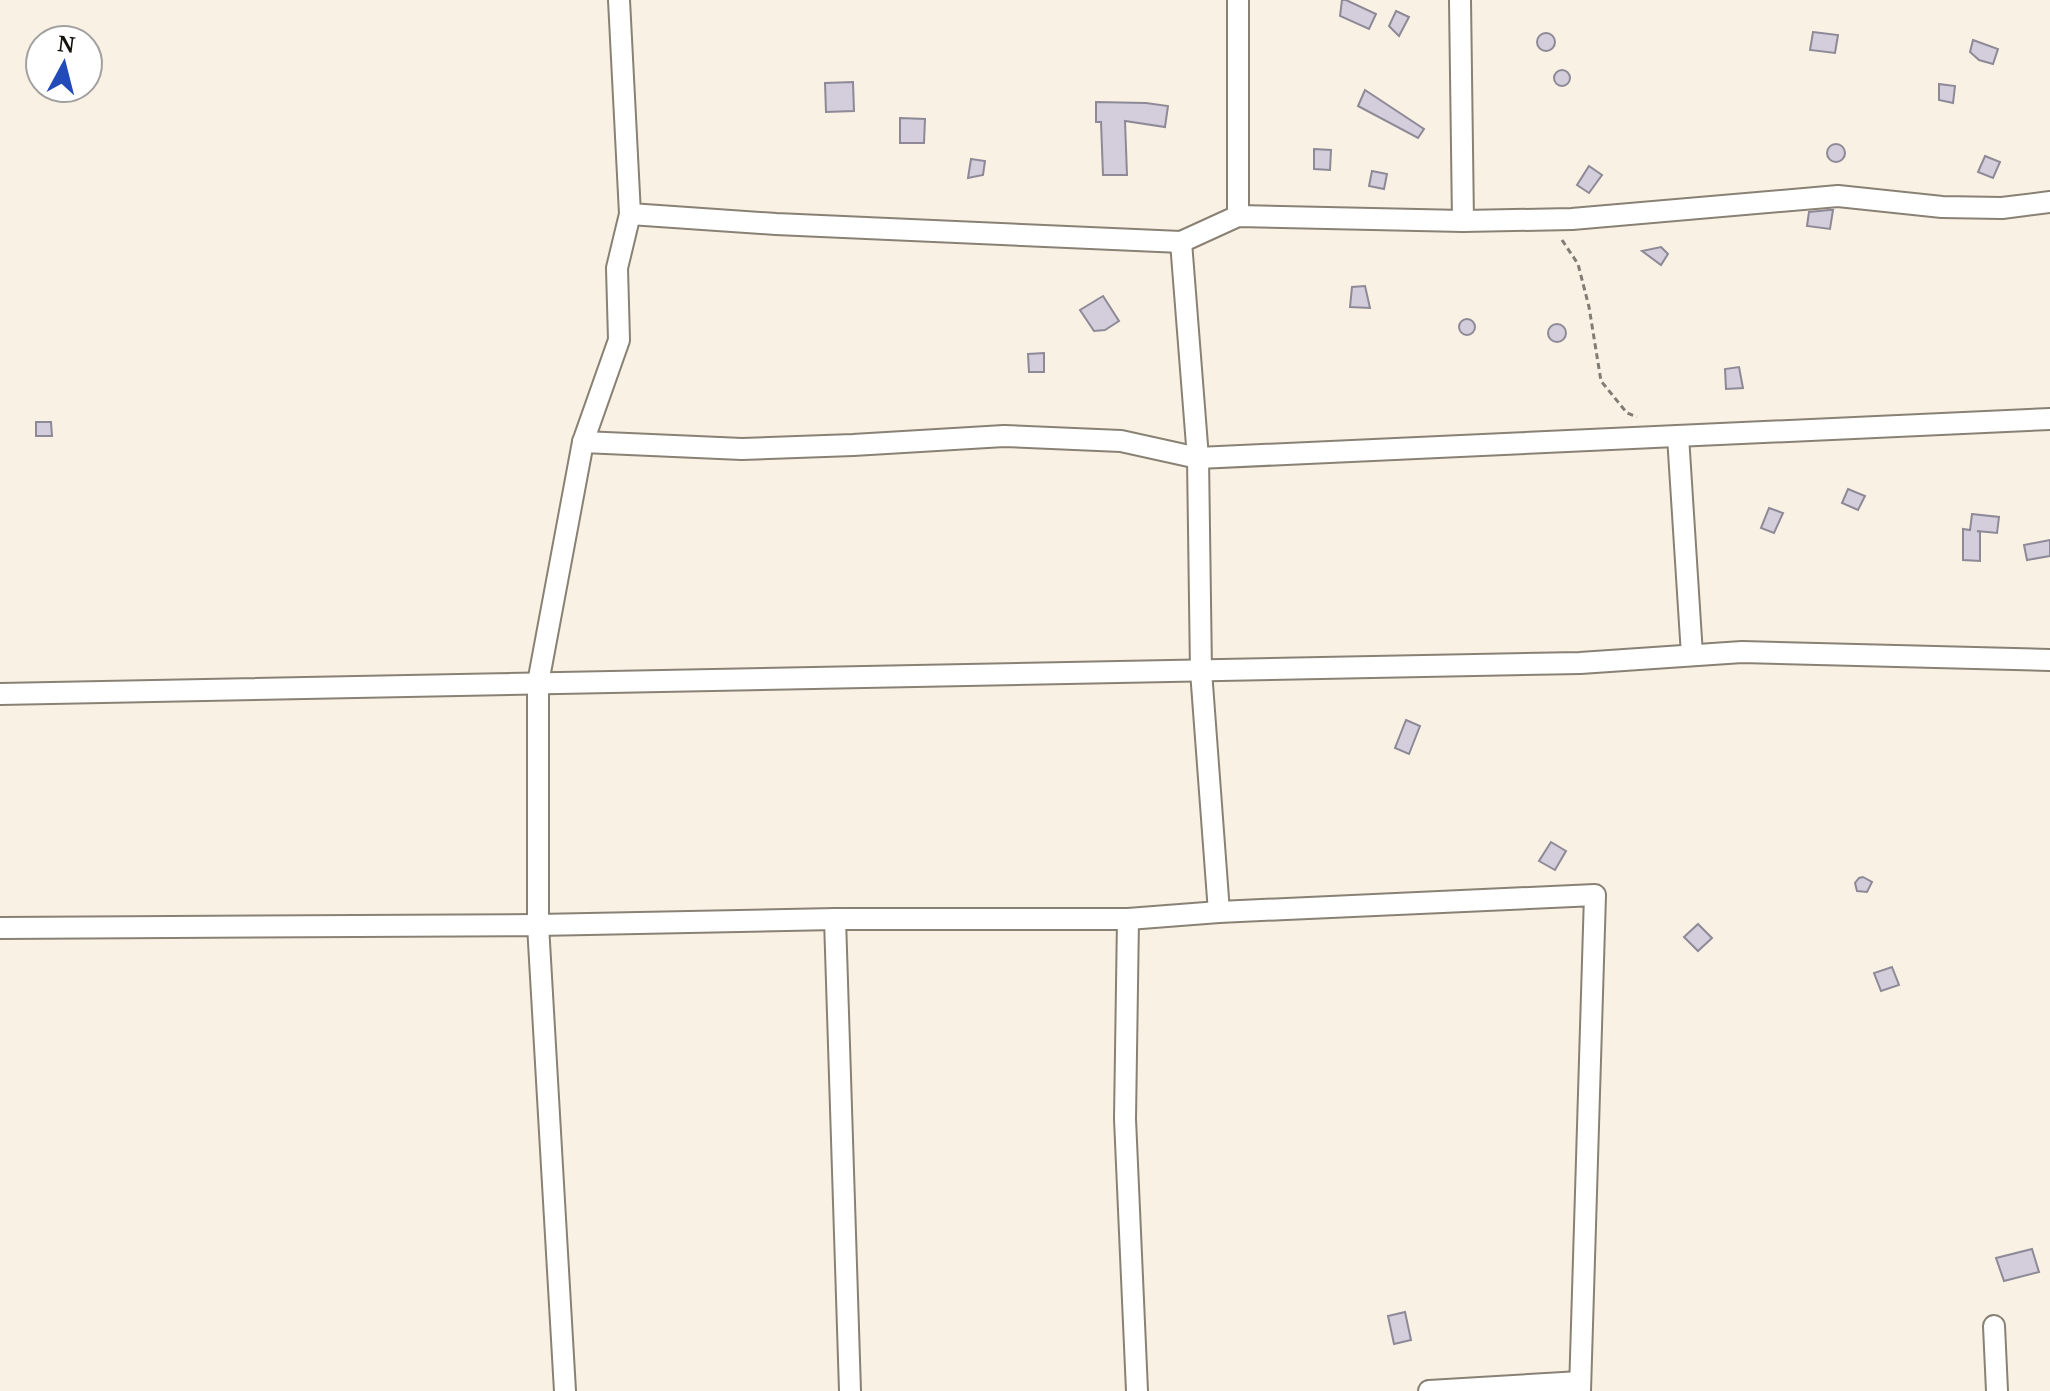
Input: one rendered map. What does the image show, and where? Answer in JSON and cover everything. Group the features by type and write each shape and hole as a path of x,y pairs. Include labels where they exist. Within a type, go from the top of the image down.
{"street":[{"path":"565,1391 538,925 538,683 583,442 619,340 617,268 630,214 619,0"},
{"path":"1238,0 1238,216"},
{"path":"1460,0 1463,221"},
{"path":"630,214 776,224 1181,242 1238,216 1549,220 1838,196 1942,207 2002,208 2050,202"},
{"path":"1181,242 1198,458 1201,671 1219,912"},
{"path":"583,442 742,449 1004,436 1121,441 1198,458 2050,419"},
{"path":"1678,436 1692,655"},
{"path":"0,694 1580,663 1742,652 2050,660"},
{"path":"0,928 1128,919 1595,895 1580,1387 1429,1391"},
{"path":"835,919 850,1391"},
{"path":"1128,919 1125,1119 1137,1391"},
{"path":"1994,1326 1997,1391"}],"path":[{"path":"1549,220 1578,264 1589,307 1601,381 1627,413 1640,419"}],"building":[{"path":"1342,0 1376,14 1369,29 1340,16"},
{"path":"1396,11 1409,17 1399,36 1389,26"},
{"path":"1813,32 1838,35 1835,53 1810,50"},
{"path":"1546,33 1555,42 1546,51 1537,42"},
{"path":"1973,40 1998,49 1993,64 1979,60 1970,52"},
{"path":"1562,70 1570,78 1562,86 1554,78"},
{"path":"853,82 854,111 826,112 825,83"},
{"path":"1939,84 1955,86 1953,103 1939,100"},
{"path":"1365,90 1424,129 1418,138 1358,106"},
{"path":"1096,102 1168,106 1165,127 1125,121 1127,175 1103,175 1101,122 1096,122"},
{"path":"900,118 925,119 924,143 900,143"},
{"path":"1836,144 1845,153 1836,162 1827,153"},
{"path":"1314,149 1331,150 1330,170 1314,169"},
{"path":"1985,156 2000,162 1993,178 1978,172"},
{"path":"971,159 985,161 983,175 968,178"},
{"path":"1589,166 1602,175 1589,193 1577,185"},
{"path":"1372,171 1387,174 1384,189 1369,186"},
{"path":"1833,210 1830,229 1807,226 1809,212"},
{"path":"1661,247 1668,254 1661,265 1642,251"},
{"path":"1365,286 1370,308 1350,307 1352,287"},
{"path":"1103,296 1119,321 1105,330 1094,331 1080,310"},
{"path":"1464,319 1470,319 1475,327 1473,333 1464,335 1459,330 1459,324"},
{"path":"1557,324 1566,333 1557,342 1548,333"},
{"path":"1044,353 1044,372 1029,372 1028,354"},
{"path":"1739,367 1743,388 1726,389 1725,369"},
{"path":"36,422 51,422 52,436 36,436"},
{"path":"1848,489 1865,496 1858,510 1842,503"},
{"path":"1769,508 1783,513 1774,533 1761,528"},
{"path":"1972,514 1999,517 1997,533 1977,531 1980,532 1980,561 1963,560 1963,529 1970,530"},
{"path":"2050,540 2050,556 2027,560 2024,545"},
{"path":"1406,720 1420,726 1409,754 1395,748"},
{"path":"1551,842 1566,851 1555,870 1539,861"},
{"path":"1863,877 1872,882 1867,892 1857,891 1855,883"},
{"path":"1698,924 1712,938 1698,951 1684,937"},
{"path":"1892,967 1899,985 1881,991 1874,973"},
{"path":"2032,1249 2039,1272 2004,1281 1996,1258"},
{"path":"1405,1312 1411,1340 1394,1344 1388,1316"}]}
